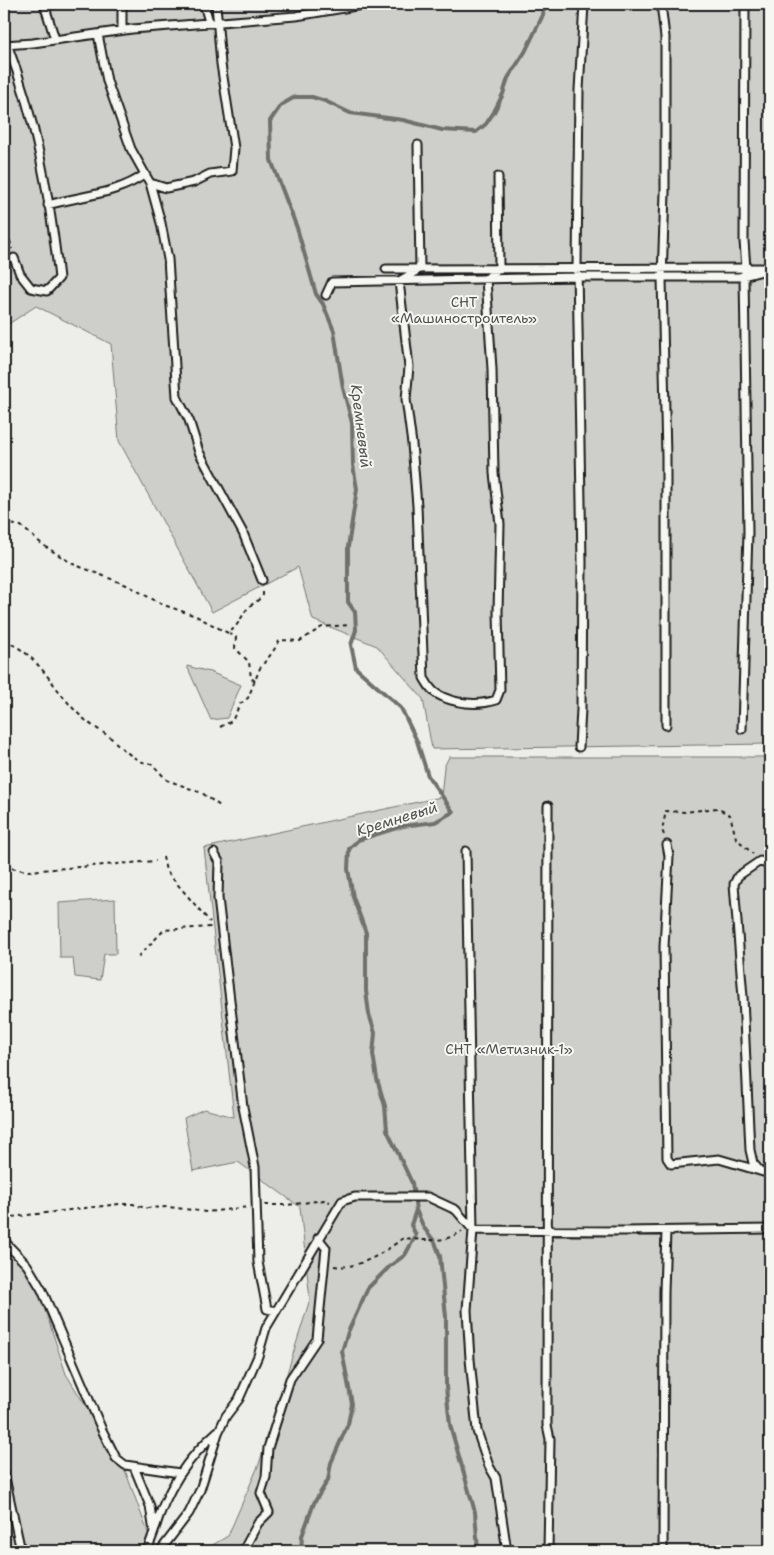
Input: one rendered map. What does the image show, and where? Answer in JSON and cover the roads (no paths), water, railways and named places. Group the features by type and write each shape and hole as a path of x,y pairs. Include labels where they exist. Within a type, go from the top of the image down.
{"lane":[{"path":"44,4 55,39"},
{"path":"122,4 122,30"},
{"path":"204,4 209,22"},
{"path":"150,183 166,188 194,182 210,174 232,170 234,148 221,64 216,4"},
{"path":"14,258 20,274 31,288 47,291 59,278 48,205 29,111 19,73 6,44 368,4"},
{"path":"579,747 582,562 577,267 579,90 584,4"},
{"path":"661,4 665,37 664,268 662,278 666,457 666,725"},
{"path":"742,729 748,532 744,276 746,268 744,241 745,4"},
{"path":"98,34 107,82 131,149 150,183 161,223 168,259 177,396 189,420 199,452 243,534 262,580"},
{"path":"418,145 418,254 420,269"},
{"path":"48,205 116,188 134,182 145,174"},
{"path":"486,280 499,268 498,177"},
{"path":"386,269 482,270 577,267 770,268"},
{"path":"326,295 332,282 744,276 770,268"},
{"path":"399,282 420,269"},
{"path":"399,282 409,367 406,399 417,506 424,678 435,693 458,702 484,704 496,700 500,690 498,612 500,524 494,473 491,350 486,280"},
{"path":"548,806 549,1230 547,1425 550,1440 548,1551"},
{"path":"667,845 669,856 664,947 667,1158 671,1164 719,1159 770,1174"},
{"path":"466,851 471,1228 467,1310 477,1431 489,1466 496,1478 505,1524 507,1551"},
{"path":"214,853 219,862 218,898 243,1107 255,1167 258,1262 267,1309 276,1311"},
{"path":"760,1171 753,1163 750,1150 744,1006 734,884 738,876 760,861 770,866"},
{"path":"160,1551 189,1513 200,1490 220,1429 238,1399 258,1356 266,1328 318,1238 342,1201 355,1196 428,1197 456,1210 471,1228 666,1231 770,1229"},
{"path":"663,1551 666,1231"},
{"path":"243,1551 258,1523 269,1512 261,1493 266,1477 268,1448 290,1379 317,1339 326,1248 318,1238"},
{"path":"4,1241 27,1265 42,1290 102,1430 116,1458 125,1466 180,1473"},
{"path":"148,1551 160,1509 180,1473 197,1451 220,1429"},
{"path":"134,1467 150,1506 154,1532"},
{"path":"4,1473 21,1551"}],"waterway":[{"name":"Кремневый","path":"301,1551 302,1536 314,1503 328,1480 331,1463 348,1424 352,1404 342,1351 348,1332 368,1288 390,1266 405,1255 416,1235 411,1225 416,1210 412,1183 387,1130 385,1106 377,1079 373,1054 375,1033 369,1014 366,991 366,933 353,897 348,869 349,849 358,840 403,826 435,822 453,812 428,776 417,741 401,708 356,668 351,645 356,630 355,612 348,602 348,547 357,489 353,465 352,423 343,388 334,331 323,304 316,294 297,228 271,160 270,121 281,105 295,97 312,97 350,113 403,120 442,130 476,132 486,124 494,112 508,78 525,52 543,15 544,4"},
{"path":"416,1210 424,1228 435,1242 440,1256 446,1317 446,1387 450,1425 475,1512 478,1551"}],"park label":[{"name":"СНТ «Машиностроитель»","path":"464,310"},
{"name":"СНТ «Метизник-1»","path":"509,1049"}]}
